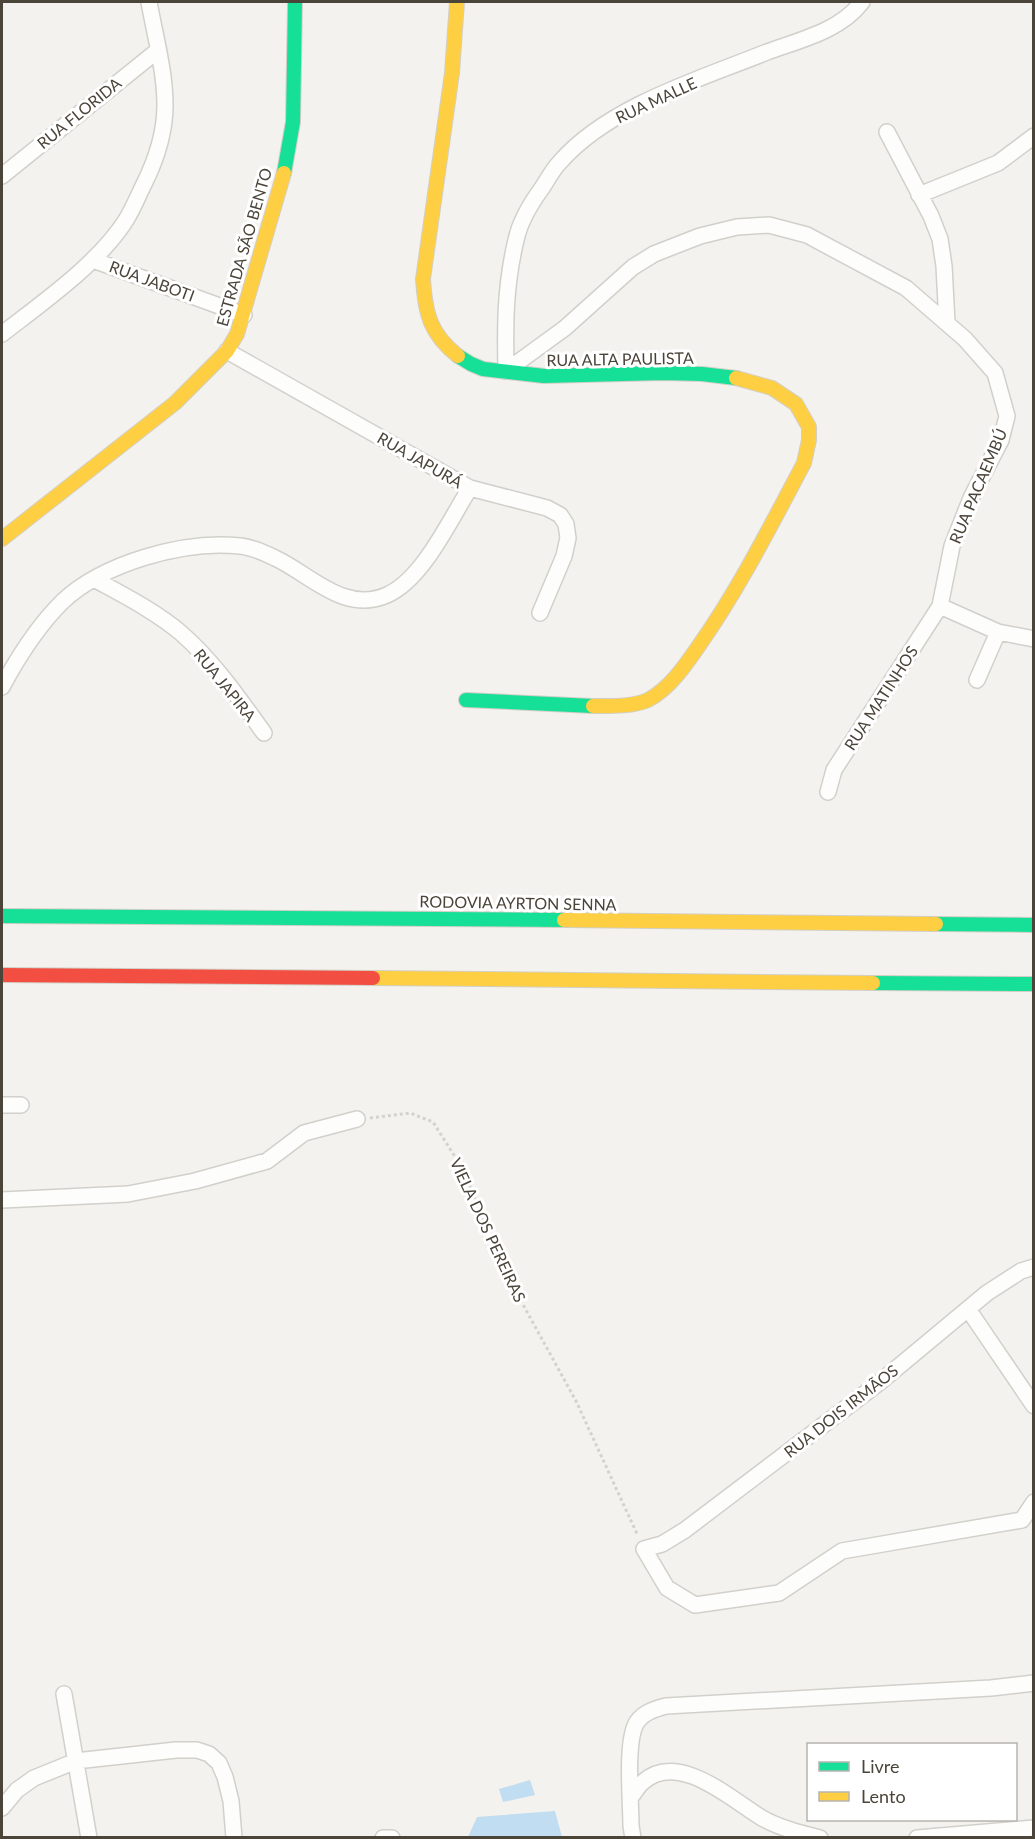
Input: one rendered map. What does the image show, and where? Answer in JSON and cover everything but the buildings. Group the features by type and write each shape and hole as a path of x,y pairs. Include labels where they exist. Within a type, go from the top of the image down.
{"main road":[{"name":"ESTRADA SÃO BENTO","path":"2,539 175,403 227,351 237,334 285,168 293,122 295,2"},
{"name":"RUA ALTA PAULISTA","path":"457,2 457,28 452,73 423,279 425,309 433,328 462,359 481,369 565,378 682,372 722,376 759,384 783,394 801,410 809,427 809,444 804,463 734,590 682,671 663,691 633,704 603,706 466,700"},
{"name":"RODOVIA AYRTON SENNA","path":"2,916 1034,925"},
{"path":"2,975 1034,984"}],"street":[{"path":"2,333 45,301 93,260 125,221 152,168 164,127 165,83 149,2"},
{"name":"RUA MALLE","path":"507,371 505,311 516,238 531,203 560,162 591,133 628,110 824,30 848,18 862,2"},
{"name":"RUA FLORIDA","path":"2,176 158,51"},
{"path":"887,132 931,216 940,240 944,266 947,323"},
{"path":"919,195 998,163 1034,136"},
{"name":"RUA PACAEMBÚ","path":"507,371 565,328 633,267 654,254 700,236 737,227 769,225 807,236 906,288 965,339 995,373 1007,416 1001,440 971,498 952,546 940,606"},
{"name":"RUA JABOTI","path":"93,260 244,315"},
{"name":"RUA JAPURÁ","path":"227,351 470,489 547,508 560,515 566,524 568,538 564,556 540,613"},
{"path":"2,687 17,659 38,629 62,602 83,585 143,558 179,549 242,546 276,558 342,596 370,600 387,595 404,584 423,564 470,489"},
{"name":"RUA JAPIRA","path":"94,579 143,606 180,633 210,662 264,733"},
{"path":"940,606 998,632 1034,639"},
{"name":"RUA MATINHOS","path":"828,792 834,770 940,606"},
{"path":"1015,635 1034,626"},
{"path":"977,680 998,632"},
{"path":"2,1105 21,1105"},
{"path":"2,1200 128,1194 195,1181 267,1161 304,1133 357,1119"},
{"name":"RUA DOIS IRMÃOS","path":"644,1549 662,1544 686,1530 880,1382 968,1309 1021,1271 1034,1267"},
{"path":"968,1309 1034,1407"},
{"path":"644,1549 667,1588 695,1605 779,1593 842,1551 1022,1520 1034,1502"},
{"path":"633,1838 631,1738 637,1721 649,1711 666,1706 979,1689 1034,1683"},
{"path":"64,1694 89,1838"},
{"path":"2,1808 17,1790 34,1778 76,1761 176,1750 197,1750 209,1754 219,1763 225,1777 231,1801 234,1838"},
{"path":"631,1797 643,1782 654,1775 680,1772 695,1776 765,1820 795,1832 820,1838"},
{"path":"917,1838 1034,1828"},
{"path":"383,1838 392,1838"}],"path":[{"name":"VIELA DOS PEREIRAS","path":"357,1119 410,1113 433,1122 464,1171 499,1261 576,1401 644,1549"}],"water":[{"path":"530,1780 535,1795 503,1802 499,1789"},
{"path":"555,1811 562,1837 468,1837 477,1817"}],"traffic: fast":[{"path":"284,173 293,122 295,2"},
{"path":"458,356 483,369 544,376 663,373 736,378"},
{"path":"466,700 593,706"},
{"path":"2,916 564,920"},
{"path":"936,924 1034,925"},
{"path":"873,983 1034,984"}],"traffic: slow":[{"path":"457,2 452,73 423,279 425,302 435,331 458,356"},
{"path":"2,539 175,403 227,351 237,334 284,173"},
{"path":"593,706 621,706 648,700 676,677 727,602 804,463 809,427 796,404 772,388 736,378"},
{"path":"564,920 936,924"},
{"path":"373,978 873,983"}],"traffic: jam":[{"path":"2,975 373,978"}]}
